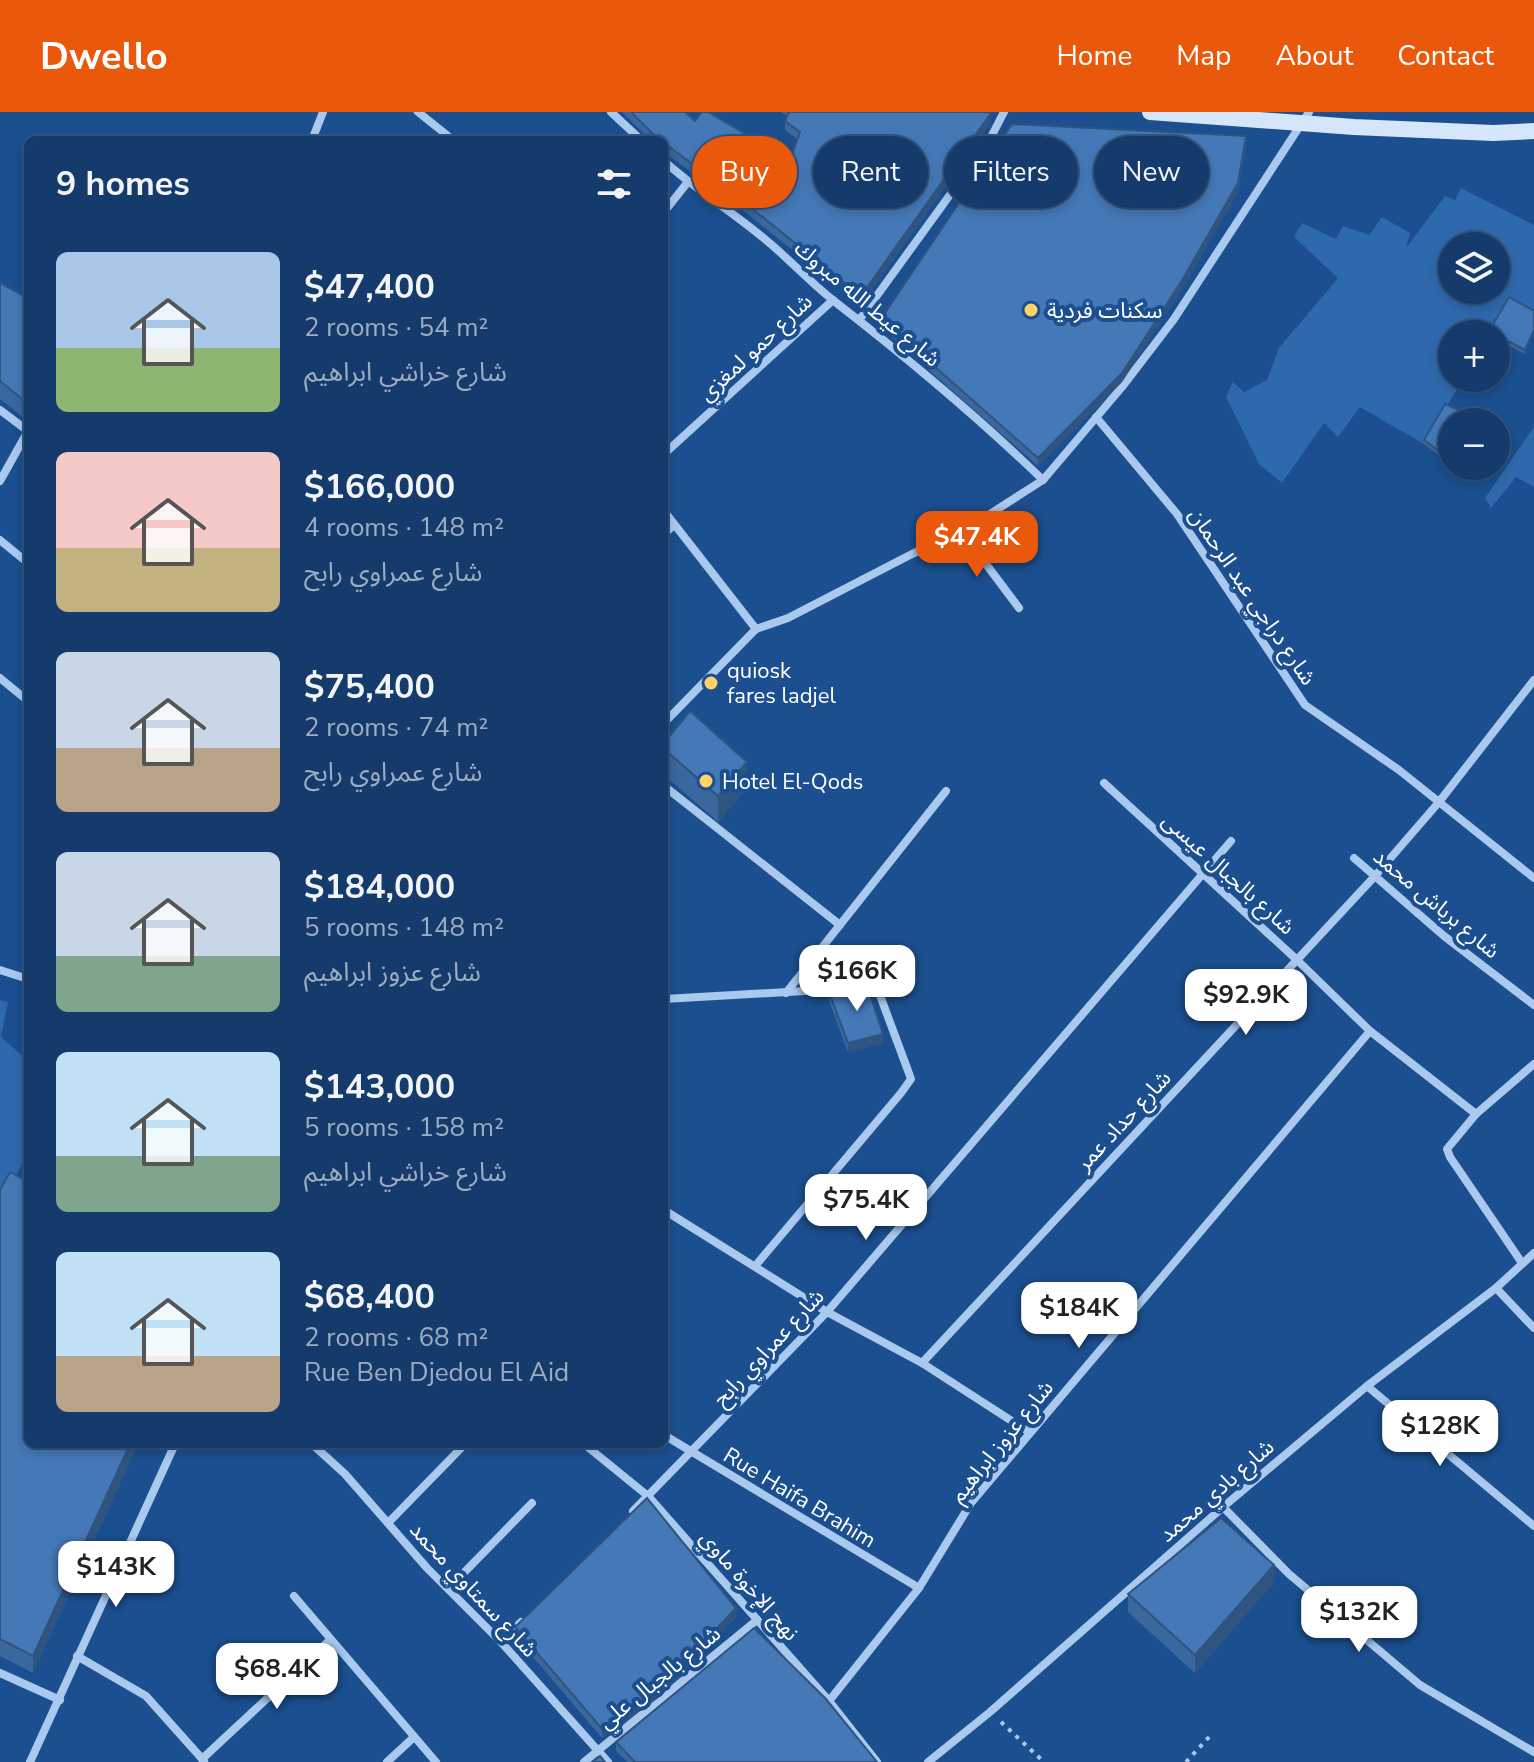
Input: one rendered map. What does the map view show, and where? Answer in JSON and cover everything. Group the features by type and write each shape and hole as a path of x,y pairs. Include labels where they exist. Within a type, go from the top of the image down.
{"main road":[{"path":"1150,112 1173,116 1306,117 1354,127 1493,133 1534,131"}],"street":[{"path":"314,136 323,112"},
{"path":"418,112 448,136"},
{"path":"611,112 637,136"},
{"path":"860,319 989,141 1004,112"},
{"path":"668,719 756,629 788,618 912,554 962,532 1043,480 1174,319 1306,117"},
{"name":"شارع عيط الله مبروك","path":"668,165 687,183 763,238 833,300 860,319 1001,439 1043,480"},
{"path":"668,207 687,183"},
{"name":"شارع حمو لمغزي","path":"668,450 833,300"},
{"path":"0,410 24,428"},
{"name":"شارع دراجي عبد الرحمان","path":"1096,417 1177,514 1305,705 1399,770 1439,802"},
{"path":"0,481 24,438"},
{"path":"668,517 756,629"},
{"path":"668,530 674,525"},
{"path":"962,532 1019,608"},
{"path":"0,540 24,560"},
{"path":"0,678 24,698"},
{"name":"شارع حداد عمر","path":"922,1363 1375,876 1439,802 1534,680"},
{"name":"شارع بالجبال عيسى","path":"1104,783 1370,1031 1476,1114"},
{"path":"668,789 840,925"},
{"path":"786,993 946,791"},
{"path":"1439,802 1534,878"},
{"name":"شارع عمراوي رابح","path":"625,1519 827,1312 1231,841"},
{"name":"شارع برباش محمد","path":"1354,858 1444,936 1534,1005"},
{"path":"0,970 24,978"},
{"path":"668,999 856,988 878,990 911,1079 756,1265"},
{"name":"شارع عزوز ابراهيم","path":"829,1701 919,1588 971,1503 1370,1031"},
{"path":"1522,1263 1447,1149 1476,1114 1534,1064"},
{"path":"668,1212 827,1312 922,1363 1029,1432"},
{"name":"شارع بادي محمد","path":"928,1762 1367,1386 1496,1288 1534,1253"},
{"path":"1496,1288 1534,1328"},
{"path":"1367,1386 1534,1526"},
{"name":"Rue Haifa Brahim","path":"668,1438 919,1588"},
{"path":"30,1762 173,1448"},
{"name":"شارع سمتاوي محمد","path":"316,1448 345,1474 608,1762"},
{"path":"388,1523 461,1448"},
{"name":"نهج الإخوة ماوي","path":"589,1448 648,1496 829,1701 877,1762"},
{"path":"448,1589 532,1503"},
{"path":"1223,1507 1289,1574 1420,1685 1534,1752"},
{"path":"294,1596 436,1762"},
{"path":"501,1642 524,1620"},
{"name":"شارع بالجبال علي","path":"584,1762 757,1620"},
{"path":"77,1656 146,1696 204,1760 330,1640"},
{"path":"0,1673 60,1700"},
{"path":"387,1762 413,1738"}],"path":[{"path":"990,1712 1044,1762"},
{"path":"1186,1762 1210,1736"}],"shaded area":[{"path":"1461,188 1534,225 1534,315 1510,325 1510,320 1438,320 1438,392 1456,392 1446,408 1438,408 1438,421 1424,444 1360,407 1338,437 1324,423 1282,483 1259,464 1226,397 1233,382 1244,392 1267,380 1279,348 1338,278 1294,237 1302,223 1336,239 1343,226 1369,235 1382,217 1410,233 1406,248 1445,196 1455,200"},
{"path":"1534,427 1534,487 1516,477 1491,508 1485,498 1497,480 1510,480 1510,462"},
{"path":"0,1000 8,1002 1,1037 24,1057 24,1160 0,1208"}],"building":[{"path":"631,112 685,112 695,121 702,112 708,112 749,136 692,136 692,164 668,146 668,136 655,136"},
{"path":"789,112 991,113 975,136 944,136 944,179 928,202 928,136 813,136 813,208 924,208 861,296 751,208 797,208 797,140 800,132 785,121"},
{"name":"سكنات فردية","path":"1012,124 1246,136 1238,183 1181,282 1122,373 1038,458 881,319 956,208 1078,208 1078,136 1004,136"},
{"path":"0,283 24,296 24,401 0,381"},
{"path":"1510,298 1534,311 1534,330 1525,350 1510,342 1510,320 1495,320 1505,304 1510,304"},
{"path":"1438,416 1438,450 1424,440"},
{"path":"690,711 747,762 718,796 668,752 668,738"},
{"path":"867,985 883,1034 848,1043 829,992"},
{"path":"10,1172 24,1180 24,1448 128,1448 33,1656 0,1639 0,1190"},
{"path":"647,1498 736,1608 661,1687 602,1729 515,1627"},
{"path":"1221,1518 1274,1565 1195,1655 1128,1594"},
{"path":"754,1628 826,1699 877,1762 635,1762 616,1742"}],"place":[{"name":"سكنات فردية","path":"1031,310"},
{"name":"quiosk fares ladjel","path":"711,683"},
{"name":"Hotel El-Qods","path":"706,781"}]}
